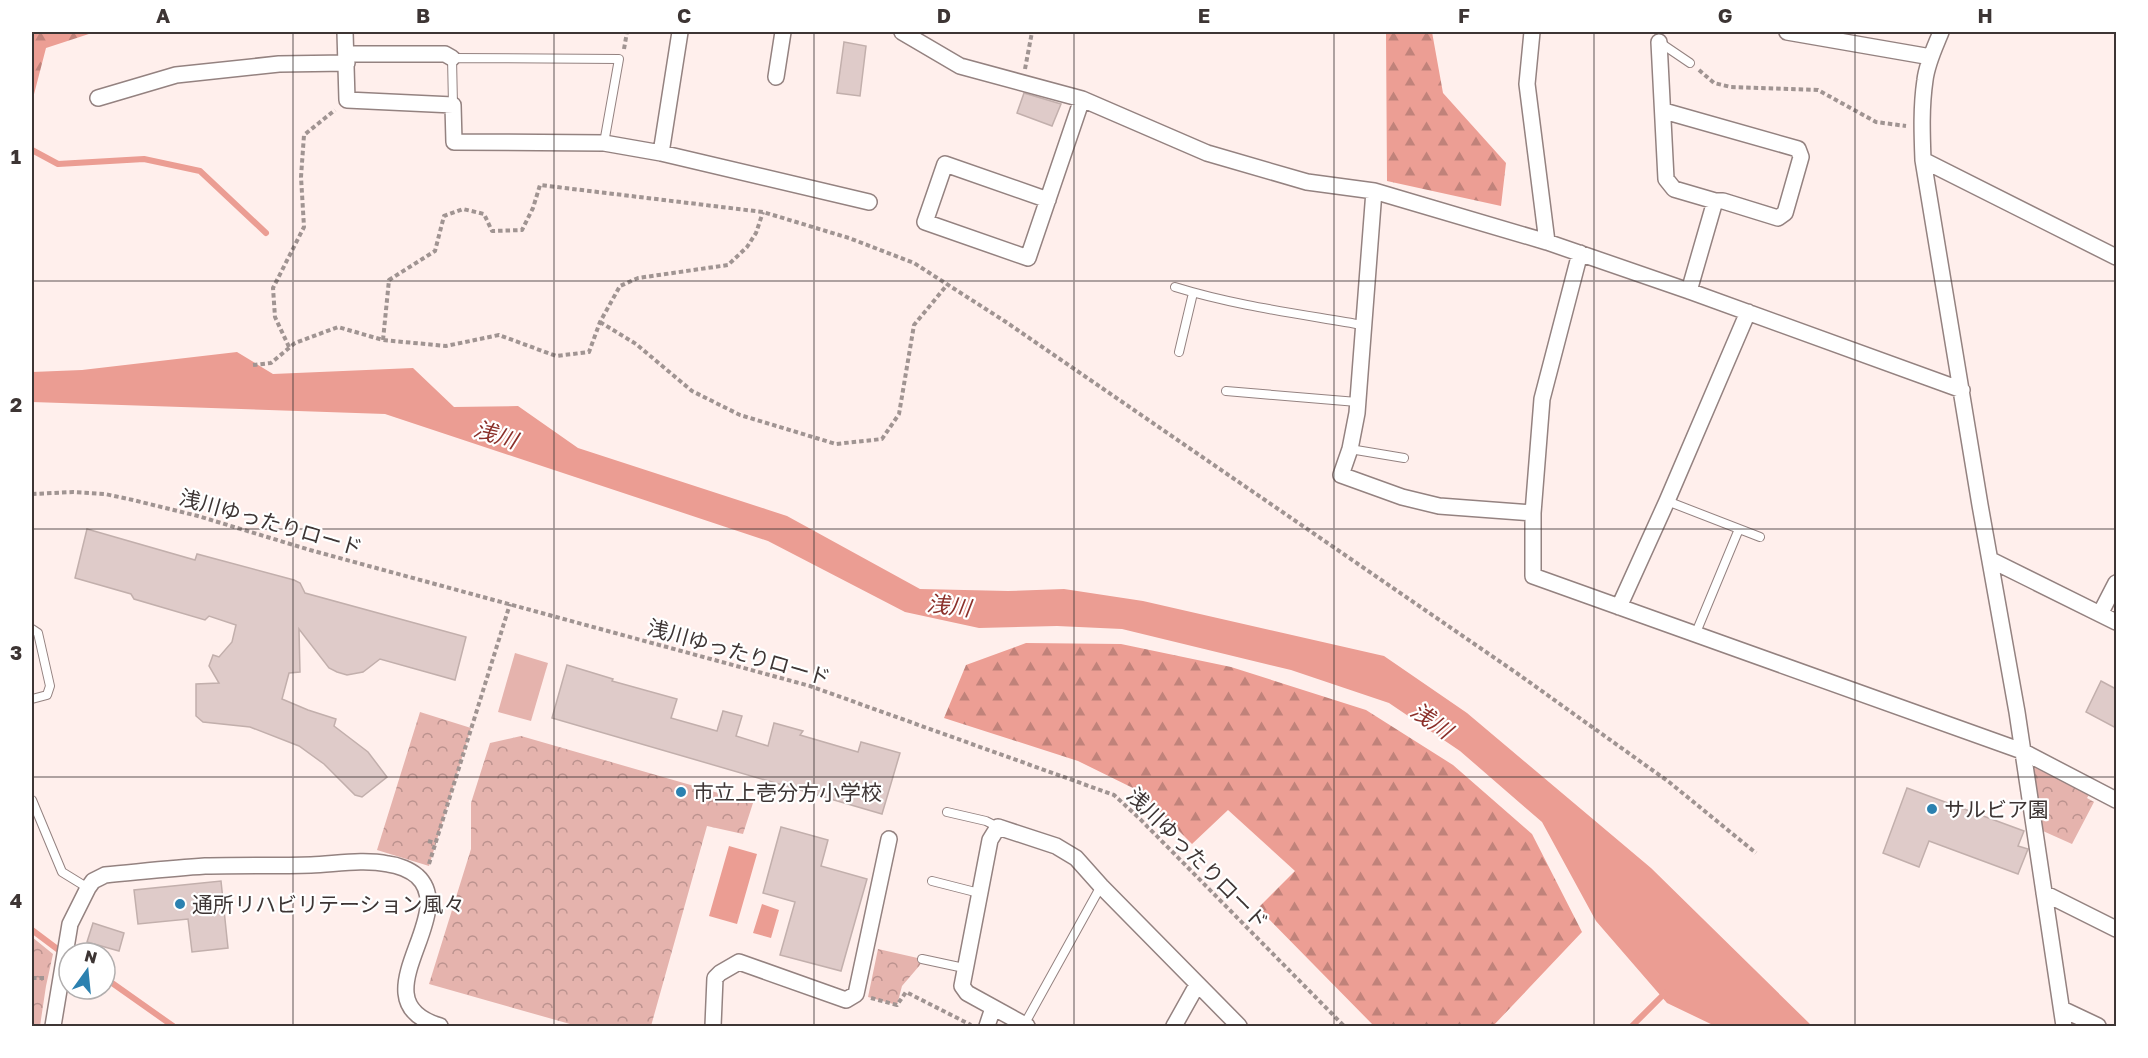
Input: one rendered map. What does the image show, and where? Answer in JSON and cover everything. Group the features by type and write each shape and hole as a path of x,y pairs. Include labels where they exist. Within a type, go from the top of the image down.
{"street":[{"path":"345,32 347,100 453,105 454,142 604,143 660,153 868,202"},
{"path":"660,153 680,32"},
{"path":"776,77 783,32"},
{"path":"902,32 960,66 1082,99 1207,153 1307,182 1374,191 1547,242 1962,390"},
{"path":"1532,32 1527,84 1547,242"},
{"path":"1787,32 1931,57"},
{"path":"1941,32 1924,81 1923,160 1991,560 2064,1026"},
{"path":"1659,42 1666,179 1674,189 1715,201 1723,201 1778,218 1785,213 1801,157 1798,149 1664,111"},
{"path":"98,98 176,75 346,59 445,54 452,58"},
{"path":"1048,200 945,164 925,222 1028,258 1048,200 1082,99"},
{"path":"1923,160 2116,257"},
{"path":"1374,191 1357,413 1350,449 1341,475 1402,497 1439,506 1533,513"},
{"path":"1689,291 1715,201"},
{"path":"1580,253 1542,399 1533,513 1533,576 2022,751 2116,800"},
{"path":"1619,607 1748,312"},
{"path":"1991,560 2116,622"},
{"path":"2100,614 2116,583"},
{"path":"1025,1026 967,993 962,986 990,840 998,827 1056,846 1076,858 1239,1026"},
{"path":"713,1026 715,978 739,962 846,1000 856,994 889,839"},
{"path":"53,1026 70,924 93,881 105,875 205,866 376,862 407,870 418,877 423,884 429,900 426,918 405,988 412,1009 430,1024 440,1026"},
{"path":"2044,893 2116,929"},
{"path":"1174,1026 1197,985"},
{"path":"987,1026 993,1008"},
{"path":"2062,1009 2098,1026"}],"lane":[{"path":"1659,42 1690,63"},
{"path":"453,105 452,58 619,59 604,143"},
{"path":"1175,287 1265,308 1363,325"},
{"path":"1179,352 1193,292"},
{"path":"1226,390 1357,402"},
{"path":"1350,449 1404,458"},
{"path":"1667,501 1760,537"},
{"path":"1695,635 1739,529"},
{"path":"32,629 38,633 50,686 47,695 32,699"},
{"path":"32,800 62,872 88,888"},
{"path":"947,812 986,821 998,827"},
{"path":"932,881 979,893"},
{"path":"1025,1026 1101,886"},
{"path":"922,959 964,969"}],"path":[{"path":"1023,82 1032,32"},
{"path":"1690,63 1714,83 1731,87 1818,90 1876,122 1922,128"},
{"path":"289,348 275,317 273,288 303,227 301,177 304,135 347,100"},
{"path":"383,340 389,280 435,251 444,216 463,209 484,214 492,231 522,230 533,208 540,185 763,212 849,238 914,263 1006,322 1518,674 1669,782 1756,853"},
{"path":"253,365 271,363 295,342 338,327 383,340 446,346 499,336 556,356 589,352 600,322 620,286 638,278 728,265 747,247 756,233 763,212"},
{"path":"600,322 636,344 692,392 740,415 836,444 882,439 899,414 914,325 947,285"},
{"name":"浅川ゆったりロード","path":"32,494 73,492 105,494 198,516 310,550 810,686 1114,795 1344,1026"},
{"path":"418,877 429,866 510,604"},
{"path":"428,841 436,843"},
{"path":"856,994 897,1005 906,992 975,1026"}],"green space":[{"path":"32,32 95,32 46,48 32,102"},
{"path":"1386,32 1432,32 1443,93 1506,163 1501,206 1387,181"},
{"path":"1026,643 1121,644 1231,667 1366,710 1453,765 1532,834 1582,932 1493,1026 1374,1026 1258,908 1295,871 1228,810 1192,844 1139,791 1078,761 944,718 966,665"},
{"path":"515,653 548,663 531,721 498,712"},
{"path":"420,712 471,728 429,866 377,850"},
{"path":"521,736 753,803 743,834 707,826 651,1026 577,1026 429,984 471,849 471,803 490,743"},
{"path":"2022,751 2093,788 2087,798 2094,802 2072,844 2034,827"},
{"path":"32,937 53,954 40,1026 32,1026"},
{"path":"878,949 922,959 920,965 902,986 897,1005 868,997"}],"water":[{"name":"浅川","path":"237,352 273,374 413,368 454,407 518,406 578,448 787,516 920,589 1008,591 1064,589 1143,601 1384,656 1467,713 1651,868 1812,1026 1715,1026 1667,1003 1596,921 1542,822 1460,751 1389,703 1291,670 1122,629 1057,626 979,628 905,612 768,541 385,414 32,402 32,372 82,370"},
{"path":"729,846 757,854 737,924 709,916"},
{"path":"762,904 779,910 771,938 753,933"}],"building":[{"path":"844,42 866,46 860,96 837,93"},
{"path":"1024,93 1061,104 1052,126 1017,113"},
{"path":"87,529 195,560 197,554 294,580 300,583 305,593 466,637 455,680 380,659 363,672 347,675 337,672 329,668 299,629 300,672 289,673 282,699 336,719 334,726 368,752 387,777 362,797 355,795 324,764 299,746 250,727 203,722 196,716 196,684 219,683 209,666 213,655 219,657 232,642 236,625 209,616 205,620 134,599 131,594 75,578"},
{"path":"567,665 613,679 612,681 677,699 671,718 717,731 723,711 742,716 736,736 768,746 774,723 803,731 800,735 858,752 861,742 900,753 882,814 552,718"},
{"path":"2101,681 2116,689 2116,728 2086,712"},
{"name":"サルビア園","path":"1907,788 2024,831 2018,846 2028,849 2018,874 1929,841 1919,867 1883,853"},
{"path":"781,827 828,840 821,866 867,879 841,971 780,955 795,902 763,893"},
{"name":"通所リハビリテーション風々","path":"221,881 228,948 192,952 188,919 138,924 134,890"},
{"path":"93,923 124,933 119,951 117,950 117,941 87,941"}],"waterway":[{"path":"32,150 58,164 144,159 200,171 266,233"},
{"path":"32,930 57,949"},
{"path":"117,986 173,1026"},
{"path":"1632,1026 1665,993"}],"place":[{"name":"市立上壱分方小学校","path":"681,792"},
{"name":"サルビア園","path":"1932,809"},
{"name":"通所リハビリテーション風々","path":"180,904"}]}
